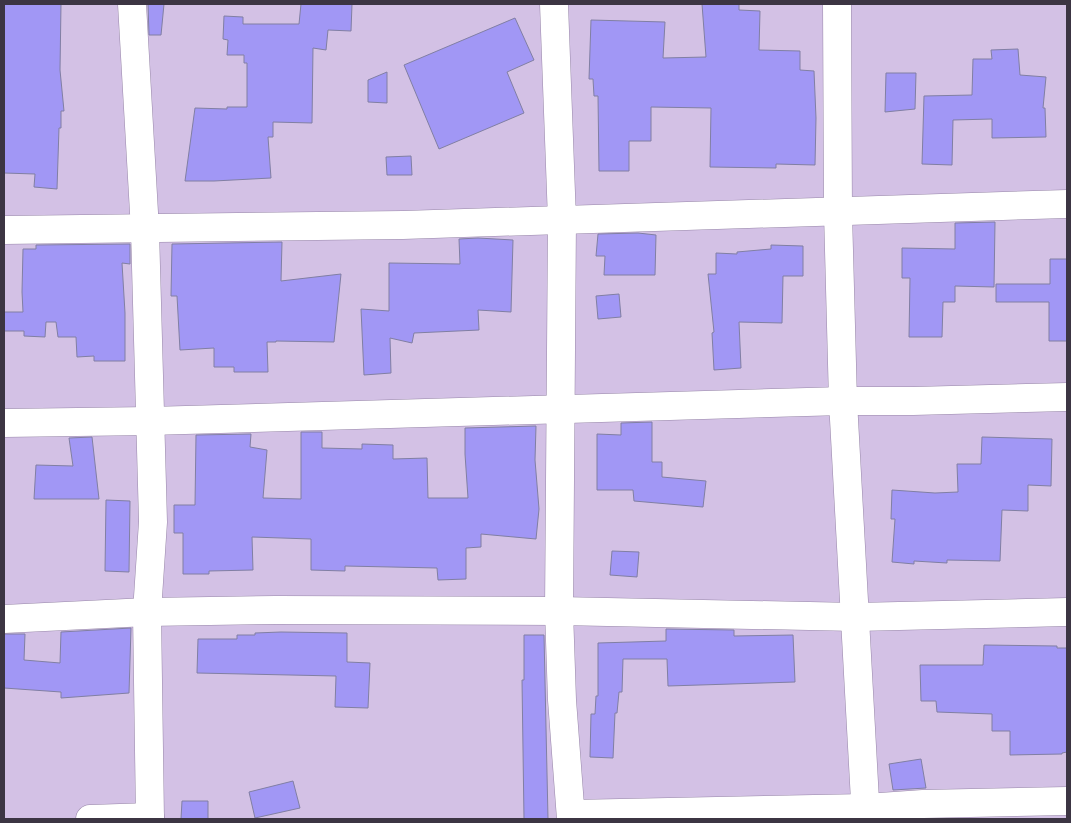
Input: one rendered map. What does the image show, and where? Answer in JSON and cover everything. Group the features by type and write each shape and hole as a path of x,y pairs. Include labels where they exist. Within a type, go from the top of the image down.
{"street":[{"path":"90,819 150,818 147,612 153,522 145,230 132,4"},
{"path":"554,4 562,220 559,611 562,700 572,816 866,814 923,812 1067,800"},
{"path":"837,4 838,213 843,401 866,814"},
{"path":"4,230 145,230 394,225 838,213 1067,204"},
{"path":"4,423 150,421 843,401 951,401 1067,397"},
{"path":"4,619 147,612 276,610 559,611 856,617 1067,612"}],"building":[{"path":"4,4 61,4 60,70 64,111 61,111 61,128 59,128 57,189 34,187 35,174 4,173"},
{"path":"148,4 164,4 161,35 149,35"},
{"path":"301,4 352,4 351,31 328,30 326,50 313,48 312,123 273,122 273,137 268,137 271,178 185,181 195,108 227,109 227,107 247,107 247,63 244,63 244,55 227,55 228,40 223,39 224,16 243,17 243,24 299,24"},
{"path":"702,4 739,4 739,10 760,11 759,50 800,51 800,70 814,71 815,165 776,164 776,168 710,167 711,108 651,107 651,141 629,141 629,171 599,171 598,96 594,96 593,79 589,79 591,20 665,22 663,58 706,57"},
{"path":"515,18 534,60 507,72 524,113 439,149 404,65"},
{"path":"1018,49 1020,75 1046,77 1043,108 1045,108 1046,137 992,138 992,119 953,120 952,165 922,164 924,96 972,95 973,59 992,59 991,50"},
{"path":"387,72 387,103 368,102 368,80"},
{"path":"886,73 916,73 915,109 885,112"},
{"path":"411,156 412,175 387,175 386,157"},
{"path":"995,222 994,287 955,286 955,302 943,302 942,337 909,337 910,278 902,278 902,248 955,249 955,223"},
{"path":"638,233 656,235 655,275 604,275 605,256 596,256 598,234"},
{"path":"459,239 513,240 511,312 478,310 479,330 414,333 412,343 390,338 391,373 364,375 361,309 389,311 389,263 460,264"},
{"path":"282,242 281,281 341,274 334,342 267,342 268,372 234,372 234,367 214,367 214,348 180,350 177,296 171,296 172,244"},
{"path":"130,244 130,264 122,263 125,361 94,361 94,356 77,357 76,337 58,337 56,322 46,322 45,337 24,336 24,331 4,331 4,312 23,312 23,249 36,249 36,245"},
{"path":"771,245 803,246 803,276 783,276 782,323 739,322 741,368 714,370 712,333 714,332 708,274 716,274 716,253 737,254 737,252 771,249"},
{"path":"1050,259 1067,259 1067,341 1049,341 1049,302 996,302 996,284 1050,284"},
{"path":"619,294 621,317 598,319 596,296"},
{"path":"652,422 652,462 662,462 662,477 706,481 703,507 634,501 633,490 597,490 597,434 621,435 621,423"},
{"path":"536,426 535,460 539,509 536,539 481,534 481,547 466,548 466,579 438,580 437,568 345,566 345,571 311,570 311,539 252,537 253,570 209,571 209,574 183,574 183,533 174,533 174,505 195,505 196,435 251,434 250,447 267,450 263,498 301,499 301,432 322,432 322,448 362,449 362,444 393,445 393,459 427,458 428,498 468,498 465,428"},
{"path":"92,437 99,499 34,499 36,465 73,466 69,438"},
{"path":"982,437 1052,439 1051,486 1028,485 1028,511 1002,510 1000,561 947,560 947,563 914,561 914,564 892,562 895,519 891,519 892,490 935,493 958,492 957,464 981,464"},
{"path":"106,500 130,501 129,572 105,571"},
{"path":"612,551 639,552 637,577 610,575"},
{"path":"131,628 129,693 61,698 61,692 4,688 4,634 25,634 24,660 60,663 61,632"},
{"path":"666,629 734,630 734,636 793,635 795,682 668,686 667,659 623,659 622,692 619,692 617,713 615,713 613,758 590,757 591,714 595,714 596,696 598,696 598,643 666,641"},
{"path":"281,632 347,633 347,662 370,663 368,708 335,707 336,676 197,673 198,639 237,639 237,635"},
{"path":"524,635 544,635 548,819 524,819 522,680 524,680"},
{"path":"984,645 1057,646 1057,648 1067,648 1067,752 1062,754 1010,755 1010,731 992,731 992,714 937,712 936,701 921,701 920,665 983,665"},
{"path":"921,759 926,788 893,790 889,764"},
{"path":"293,781 300,808 255,818 249,792"},
{"path":"182,801 208,801 208,819 181,819"}]}
